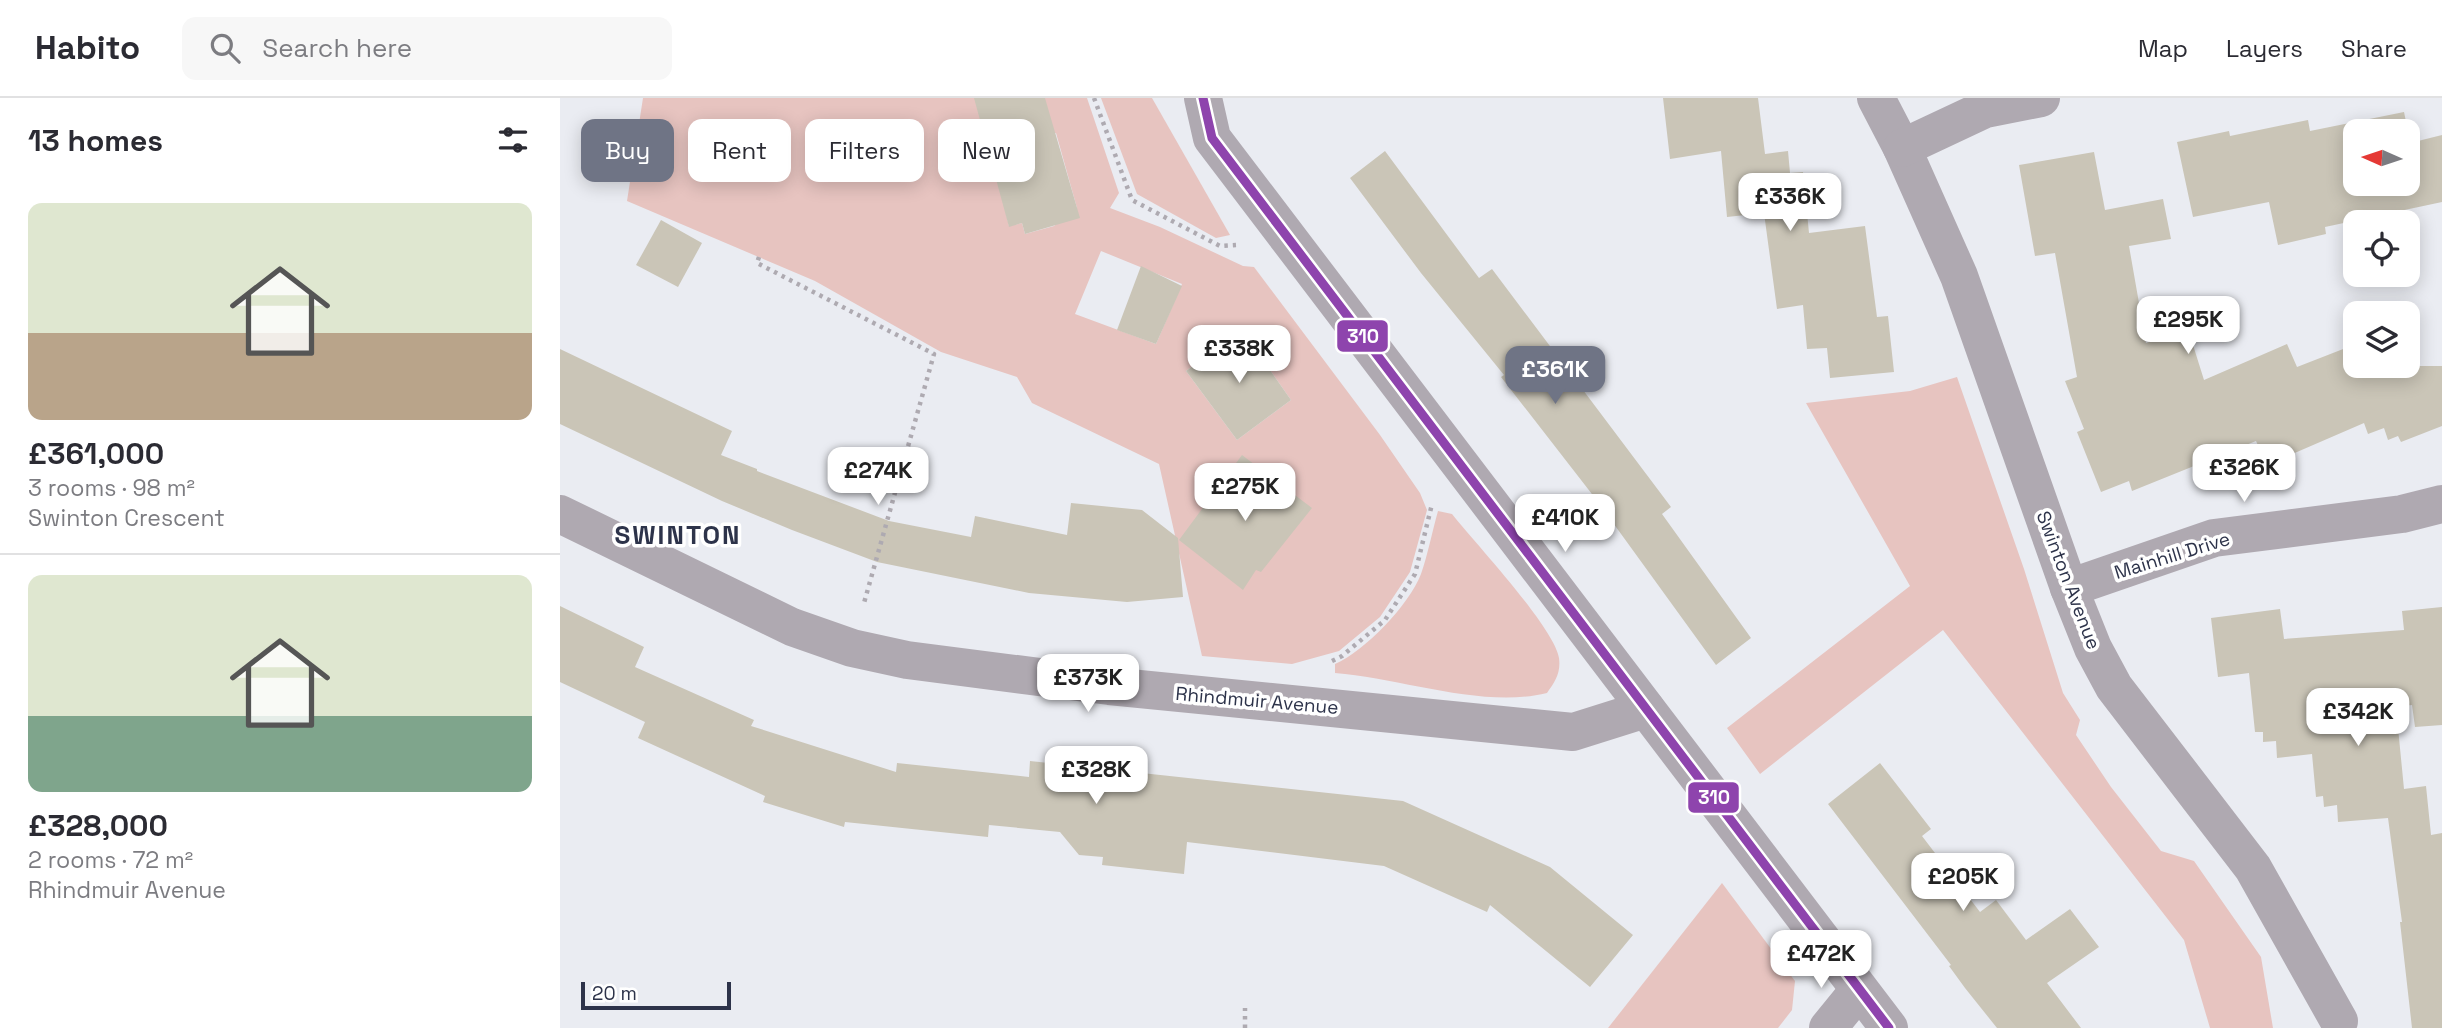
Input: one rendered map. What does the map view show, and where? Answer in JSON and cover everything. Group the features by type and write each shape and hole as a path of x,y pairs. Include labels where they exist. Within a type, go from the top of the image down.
{"street":[{"path":"1203,98 1212,138 1889,1028"},
{"name":"Swinton Avenue","path":"1876,98 1902,148 1959,276 2069,588 2093,648 2114,687 2253,868 2339,1021"},
{"path":"1902,148 1985,109 2041,98"},
{"name":"Mainhill Drive","path":"2069,588 2214,538 2377,518 2442,503"},
{"name":"Rhindmuir Avenue","path":"560,513 792,626 852,648 907,660 1109,687 1573,732 1646,709"},
{"path":"1828,1028 1859,990"}],"path":[{"path":"1094,98 1132,200 1220,246 1290,240"},
{"path":"759,257 757,263 934,354 852,648"},
{"path":"1280,702 1301,675 1342,656 1385,620 1415,574 1432,510 1436,433"},
{"path":"1245,1008 1245,1028"}],"shaded area":[{"path":"643,98 1087,98 1119,193 1110,208 1160,227 1243,266 1254,267 1420,493 1427,510 1410,572 1380,617 1339,651 1292,664 1202,656 1159,464 1032,403 1017,377 941,352 815,281 627,201 630,182 674,182 674,119 640,119","holes":["1101,251 1182,284 1156,344 1075,314","1242,330 1291,400 1237,440 1186,371"]},
{"path":"1101,98 1152,98 1230,235 1216,238 1137,194"},
{"path":"1957,377 2024,569 2063,693 2080,720 2076,735 2111,787 2161,851 2194,861 2261,957 2273,1028 2210,1028 2184,940 1943,630 1760,774 1727,728 1910,586 1806,403 1910,391"},
{"path":"1438,511 1452,514 1529,606 1554,644 1559,668 1547,693 1522,697 1469,695 1335,673 1335,664 1372,638 1407,599 1421,574"},
{"path":"1722,883 1795,981 1792,1010 1778,1028 1608,1028"}],"building":[{"path":"974,98 1045,98 1080,218 1025,234 1022,223 1009,227 997,182 1035,182 1035,119 980,119"},
{"path":"1663,98 1758,98 1765,154 1788,151 1790,173 1803,172 1809,233 1865,226 1877,317 1888,316 1894,372 1830,378 1827,348 1807,349 1803,305 1777,309 1764,213 1727,217 1721,151 1670,159"},
{"path":"2404,112 2405,119 2369,119"},
{"path":"2308,120 2310,131 2343,124 2343,196 2420,196 2420,140 2442,135 2442,202 2405,210 2343,210 2343,223 2325,227 2326,234 2278,245 2269,202 2193,217 2177,142 2229,131 2230,136"},
{"path":"1385,151 1479,278 1492,269 1671,507 1662,514 1751,638 1716,665 1595,498 1501,377 1504,375 1421,273 1350,178"},
{"path":"2094,152 2105,210 2163,199 2171,239 2129,246 2146,343 2188,329 2204,380 2287,344 2297,367 2343,349 2343,378 2420,378 2420,366 2442,366 2442,426 2401,442 2398,436 2388,440 2384,428 2368,434 2364,423 2267,465 2256,441 2132,491 2129,481 2101,492 2077,432 2084,429 2065,381 2077,377 2055,253 2035,256 2019,165"},
{"path":"661,220 702,243 678,287 636,265"},
{"path":"1141,266 1182,286 1156,344 1117,330"},
{"path":"1242,330 1291,400 1237,440 1186,371"},
{"path":"560,349 732,431 721,455 889,521 971,537 975,516 1067,535 1071,503 1142,510 1178,538 1183,597 1127,602 1029,593 877,562 792,530 722,501 560,424"},
{"path":"1242,455 1312,508 1261,572 1256,570 1243,590 1179,540"},
{"path":"560,606 644,647 635,667 754,720 751,726 896,772 897,763 1029,777 1030,761 1403,801 1550,867 1633,935 1590,987 1490,905 1487,912 1384,866 1187,842 1184,874 1102,865 1103,857 1079,855 1060,832 989,825 988,837 845,822 844,827 763,802 765,796 638,738 645,722 560,682"},
{"path":"2442,607 2442,725 2415,727 2412,705 2396,707 2404,789 2426,786 2431,835 2442,833 2442,1028 2412,1028 2402,922 2388,818 2338,822 2337,805 2324,807 2323,796 2316,797 2312,754 2277,758 2276,741 2263,742 2263,732 2255,732 2249,673 2218,677 2211,618 2280,609 2284,639 2404,630 2402,611"},
{"path":"1880,763 1931,829 1922,836 1980,912 1996,900 2026,940 2070,909 2099,947 2047,983 2081,1028 1997,1028 1965,988 1949,966 1951,965 1828,804"}],"transit line":[{"name":"310","path":"1203,98 1212,138 1889,1028"}],"district":[{"name":"SWINTON","path":"678,535"}]}
